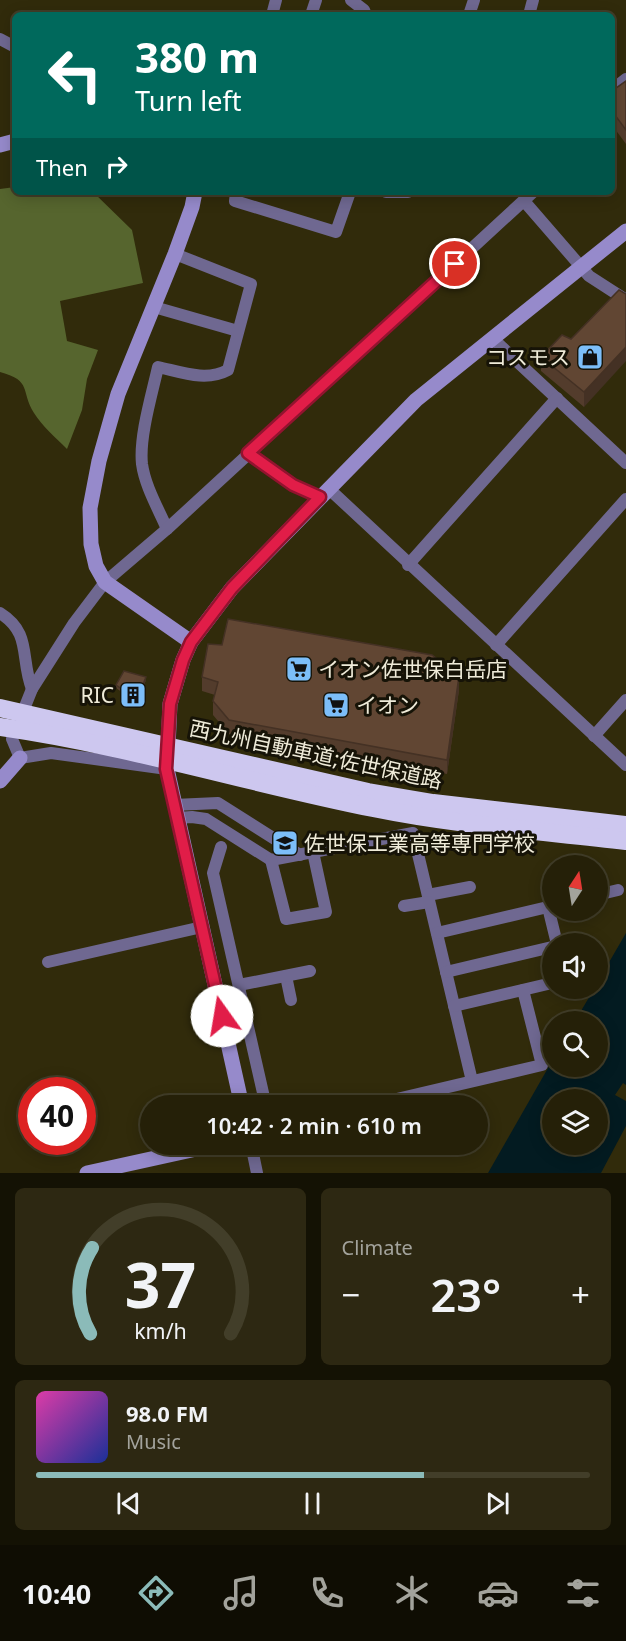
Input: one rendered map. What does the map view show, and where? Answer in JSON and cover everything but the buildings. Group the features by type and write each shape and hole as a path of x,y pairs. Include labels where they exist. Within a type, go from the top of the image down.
{"highway":[{"name":"西九州自動車道;佐世保道路","path":"0,708 368,792 433,803 626,825"},
{"name":"西九州自動車道;佐世保道路","path":"0,727 89,742 377,809 446,820 626,841"}],"street":[{"path":"351,0 365,12"},
{"path":"191,642 105,582 96,566 91,544 90,508 99,461 118,394 175,254 194,195"},
{"path":"236,195 235,201 336,232 349,195"},
{"path":"20,758 12,739 32,689 74,623 105,582 167,529 528,196 589,276 626,300"},
{"path":"240,1095 166,769 170,704 183,660 191,642 232,588 416,400 626,231"},
{"path":"167,529 142,465 142,449 158,367 199,376 217,376 228,370 251,284 175,254"},
{"path":"153,307 238,331"},
{"path":"492,338 626,463"},
{"path":"408,565 557,398"},
{"path":"248,453 293,485 324,492 408,565 626,765"},
{"path":"496,645 626,499"},
{"path":"0,613 8,617 20,630 27,675 32,689"},
{"path":"594,736 626,700"},
{"path":"0,781 20,758 51,753 346,797 626,834"},
{"path":"176,811 218,803 300,855"},
{"path":"176,811 206,819 271,860 413,833 472,1081"},
{"path":"221,848 213,873 264,1095"},
{"path":"271,860 286,919 326,912 313,852"},
{"path":"404,906 470,887"},
{"path":"608,892 618,890"},
{"path":"437,933 542,908"},
{"path":"48,962 202,927"},
{"path":"446,972 542,949"},
{"path":"239,985 310,971"},
{"path":"286,976 291,1000"},
{"path":"454,1006 542,985"},
{"path":"413,1095 542,1065 523,990"},
{"path":"87,1173 169,1155"},
{"path":"253,1155 257,1173"}],"green space":[{"path":"12,187 12,195 96,195 132,230 143,283 60,301 67,341 98,350 87,379 82,410 67,449 37,418 22,383 0,372 0,189"}],"water":[{"path":"626,933 626,1085 623,1083 615,1095 626,1101 626,1126 601,1173 488,1173 543,1077 608,1077 608,1011 581,1011 588,999 608,999 608,964"}],"place":[{"name":"コスモス","path":"590,357"},
{"name":"イオン佐世保白岳店","path":"299,669"},
{"name":"RIC","path":"133,695"},
{"name":"イオン","path":"336,705"},
{"name":"佐世保工業高等専門学校","path":"285,843"}],"route":[{"path":"222,1016 166,769 170,704 176,681 191,642 232,588 320,497 293,485 248,453 455,264"}]}
